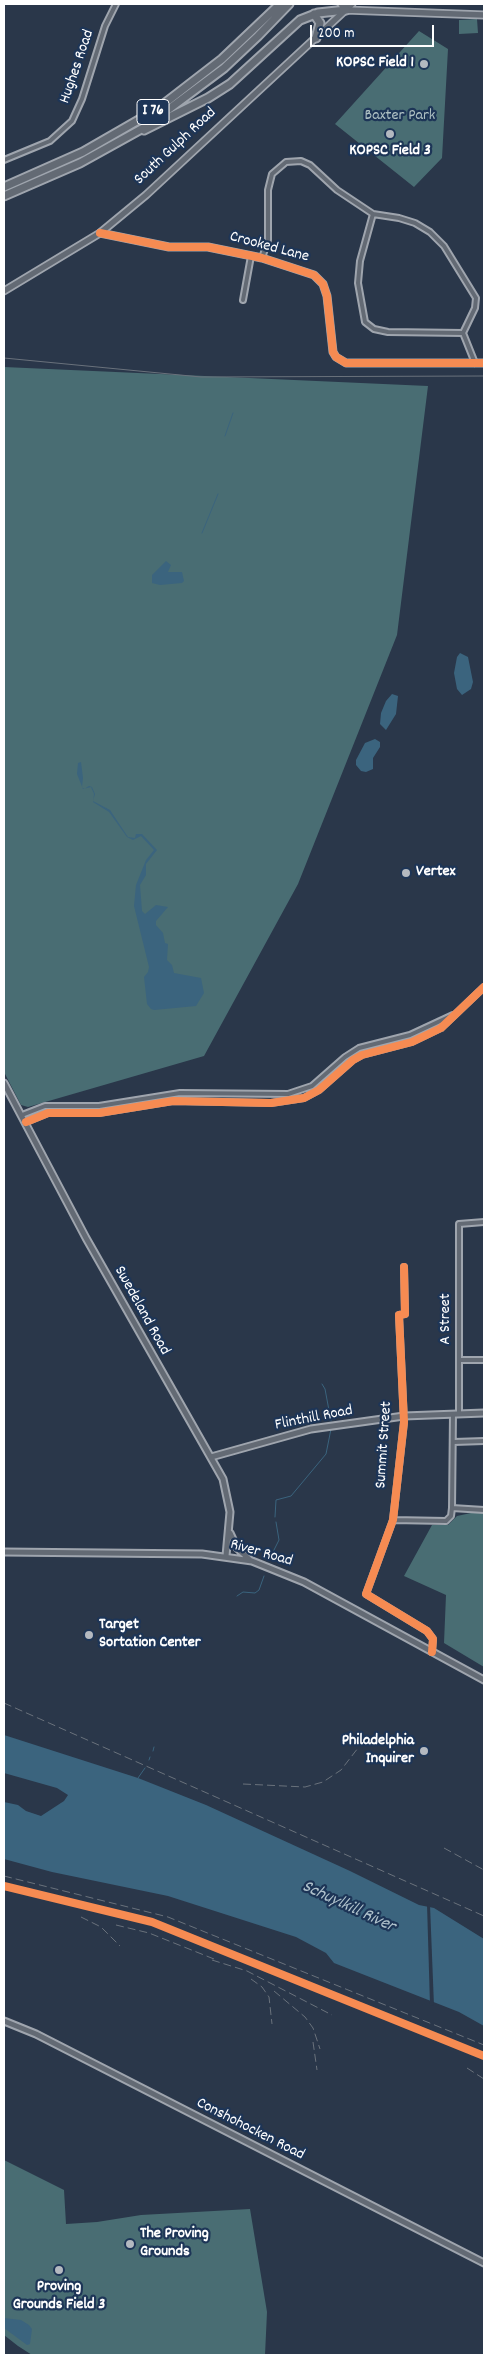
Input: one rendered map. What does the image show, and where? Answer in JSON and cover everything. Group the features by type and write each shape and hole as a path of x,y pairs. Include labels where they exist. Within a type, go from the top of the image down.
{"highway":[{"name":"I 76","path":"4,187 83,152 156,110 222,58 280,4"},
{"name":"I 76","path":"4,196 80,163 126,138 181,101 224,68 289,4"},
{"path":"126,138 163,122 222,90 237,79 294,24 314,14 344,7"},
{"path":"314,14 320,23 316,38"}],"main road":[{"name":"South Gulph Road","path":"4,291 100,233 146,195 221,122 316,38 344,7 352,4"},
{"path":"344,7 484,15"},
{"name":"Crooked Lane","path":"100,233 169,247 208,247 262,258 308,272 323,284 327,296 331,347 341,361 352,364 484,363"},
{"name":"Swedeland Road","path":"4,1084 95,1254 223,1479 229,1498 229,1531 226,1556"},
{"name":"Flinthill Road","path":"211,1456 310,1429 404,1416 484,1413"},
{"path":"229,1531 237,1548 252,1561"},
{"name":"River Road","path":"4,1552 202,1554 252,1561 304,1582 484,1680"},
{"name":"Conshohocken Road","path":"4,2021 36,2034 303,2172 484,2262"}],"street":[{"name":"Hughes Road","path":"4,160 50,141 72,122 82,99 105,26 116,4"},
{"path":"262,258 268,240 269,184 276,169 286,162 301,161 310,165 337,190 373,214 399,218 415,224 430,232 444,246 476,298 476,308 463,333 475,363"},
{"path":"373,214 360,261 358,283 365,322 374,329 388,332 463,333"},
{"path":"243,300 252,256"},
{"path":"26,1122 48,1113 99,1113 180,1100 271,1103 296,1100 319,1090 362,1054 421,1039 441,1028 484,987"},
{"path":"22,1115 45,1106 99,1106 180,1093 271,1096 294,1093 312,1086 345,1057 359,1048 410,1035 459,1012"},
{"name":"A Street","path":"452,1508 459,1360 458,1224 484,1222"},
{"name":"Summit Street","path":"404,1267 405,1314 399,1315 404,1416 393,1520 366,1594 427,1631 434,1641 432,1652"},
{"path":"459,1360 484,1360"},
{"path":"454,1442 484,1441"},
{"path":"393,1520 446,1521 451,1516 452,1508 484,1510"}],"green space":[{"path":"477,19 478,33 459,34 459,20"},
{"name":"Baxter Park","path":"419,31 448,49 442,158 414,187 335,124"},
{"path":"4,367 428,386 397,635 298,884 204,1056 28,1107 21,1105 4,1072"},
{"path":"484,1513 484,1667 444,1643 446,1595 404,1576 432,1525 448,1525 457,1516"},
{"name":"The Proving Grounds","path":"4,2160 64,2190 66,2224 97,2222 141,2215 250,2209 267,2312 265,2355 32,2355 18,2346 4,2335"}],"water":[{"path":"166,561 171,565 168,572 182,572 184,581 182,583 160,585 152,583 152,575"},
{"path":"460,653 468,657 473,682 471,689 462,695 457,689 454,673 457,657"},
{"path":"392,694 398,696 396,714 386,730 380,724 381,713 386,701"},
{"path":"375,739 380,742 380,747 373,758 373,769 366,772 361,771 356,765 356,760 365,743"},
{"path":"81,762 82,787 77,774 78,763"},
{"path":"93,801 110,810 128,837 135,838 136,834 142,834 157,850 146,864 146,875 140,885 142,911 145,914 156,905 168,907 156,921 156,925 163,933 165,943 168,944 167,960 172,965 174,973 201,978 204,993 196,1006 154,1010 147,1004 144,977 149,967 134,906 136,885 146,860 154,850 141,836 133,840 127,837 109,812"},
{"name":"Schuylkill River","path":"4,1735 138,1778 206,1805 419,1905 434,1908 484,1939 484,2026 459,2012 334,1963 326,1953 296,1937 168,1896 52,1872 4,1859 4,1802 18,1805 26,1811 41,1816 64,1801 68,1795 57,1788 4,1773"},
{"path":"4,2318 21,2320 29,2325 32,2329 30,2344 27,2345 4,2328"}],"pier":[{"path":"427,1904 430,1905 434,2006 430,2005"}],"waterway":[{"path":"225,436 233,413"},
{"path":"202,533 218,494"},
{"path":"322,1384 325,1389 331,1421"},
{"path":"275,1517 276,1500 291,1496 326,1454 331,1429"},
{"path":"272,1554 279,1540 276,1522"},
{"path":"237,1596 243,1592 255,1593 259,1590 264,1576"},
{"path":"153,1751 154,1747"},
{"path":"138,1778 145,1768"}],"tram line":[{"path":"4,358 201,377 484,376"}],"railway":[{"path":"4,1703 484,1916"},
{"path":"243,1784 305,1787 323,1782 341,1770 358,1748"},
{"path":"444,1848 484,1870"},
{"path":"4,1876 168,1917 484,2045"},
{"path":"81,1917 101,1927 120,1946"},
{"path":"116,1925 149,1933 214,1959"},
{"path":"212,1960 247,1971 332,2015"},
{"path":"251,1979 262,1987 269,1997 272,2024"},
{"path":"274,1991 305,2017 313,2028 320,2049"},
{"path":"313,2042 317,2070"},
{"path":"467,2068 484,2079"}],"cycle path":[{"path":"100,233 169,247 208,247 262,258 314,275 323,284 327,296 333,352 336,357 346,363 484,363"},
{"path":"26,1122 48,1113 99,1113 173,1101 271,1103 304,1098 319,1090 353,1060 362,1055 412,1042 441,1028 484,987"},
{"path":"404,1267 405,1314 399,1315 404,1422 393,1520 366,1594 427,1631 433,1639 432,1652"},
{"path":"4,1886 152,1922 484,2056"}],"place":[{"name":"KOPSC Field 1","path":"424,64"},
{"name":"KOPSC Field 3","path":"390,134"},
{"name":"Vertex","path":"406,873"},
{"name":"Target Sortation Center","path":"89,1635"},
{"name":"Philadelphia Inquirer","path":"424,1751"},
{"name":"The Proving Grounds","path":"130,2244"},
{"name":"Proving Grounds Field 3","path":"59,2270"}]}
